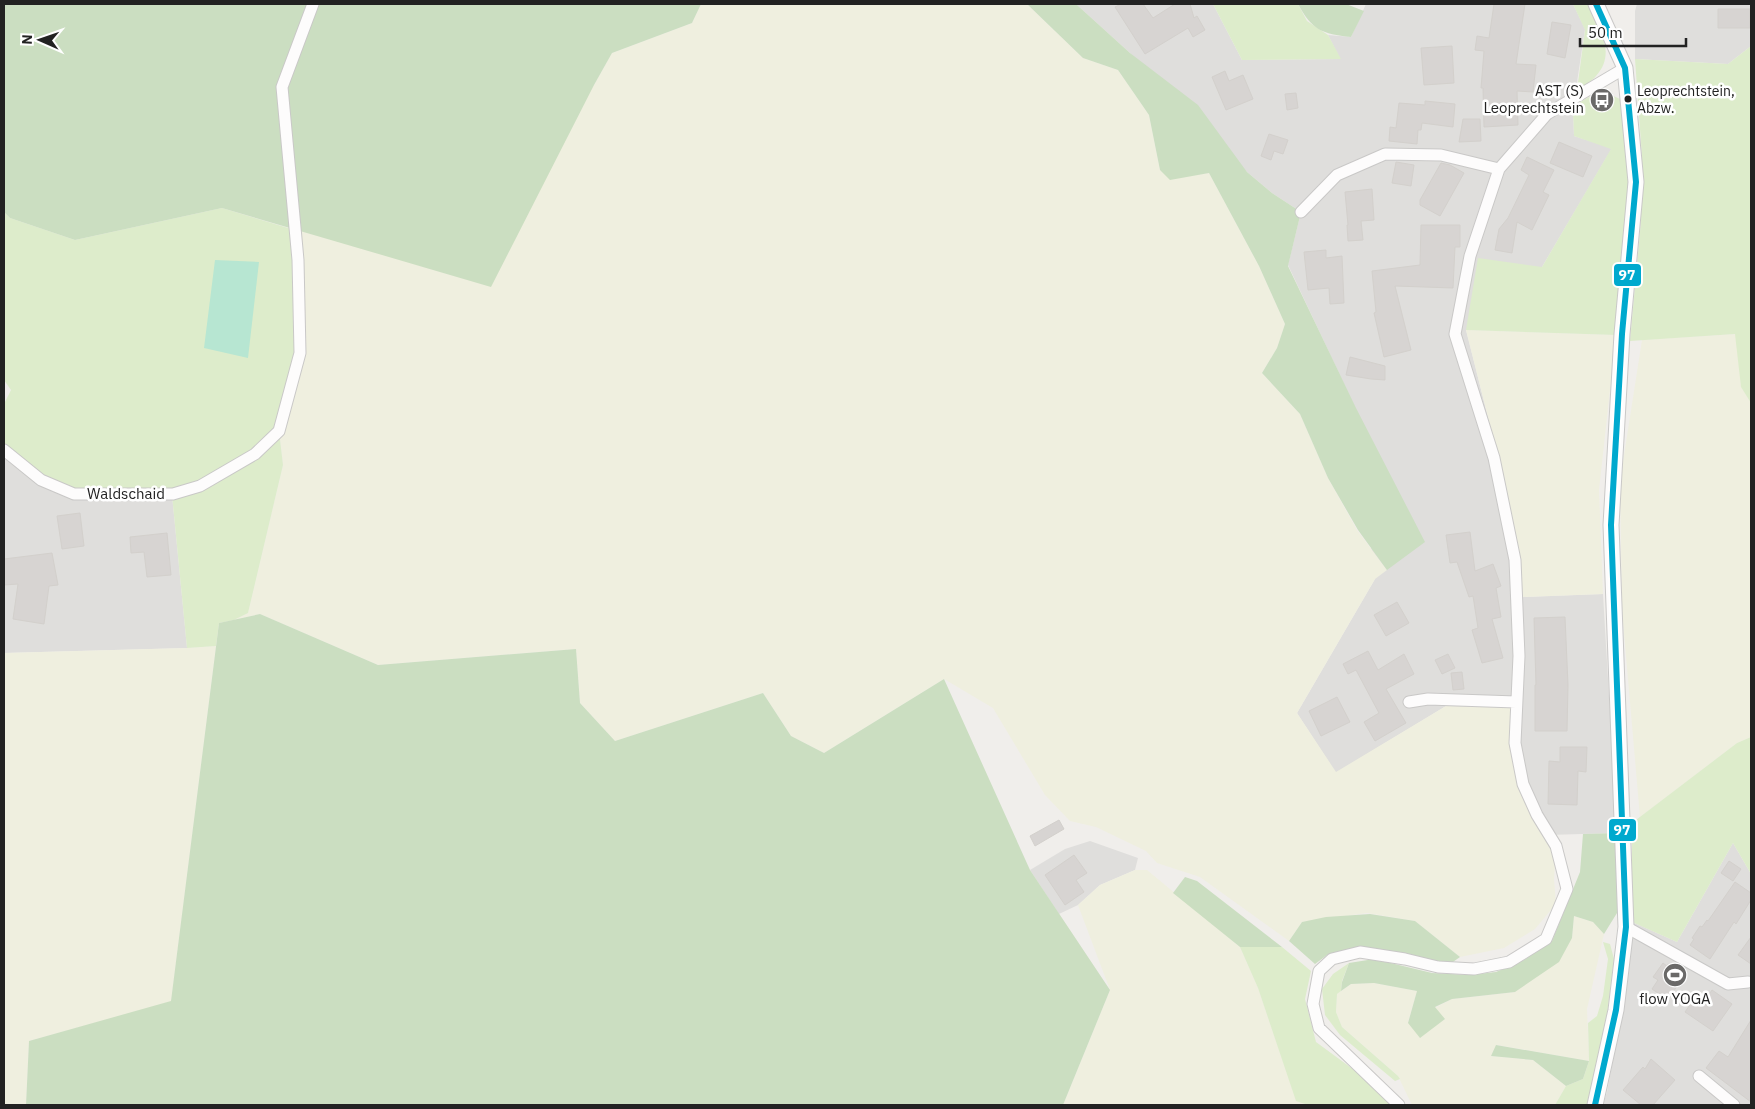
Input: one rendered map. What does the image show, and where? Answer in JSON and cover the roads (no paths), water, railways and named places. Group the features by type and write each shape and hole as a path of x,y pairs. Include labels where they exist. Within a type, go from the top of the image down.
{"street":[{"name":"Waldschaid","path":"4,450 41,480 74,494 174,494 200,486 255,454 279,431 300,354 298,260 282,87 313,4"},
{"path":"1595,1105 1616,1010 1626,927 1611,525 1622,334 1636,182 1625,68 1596,4"},
{"path":"1399,1105 1318,1028 1314,1004 1319,971 1332,959 1360,952 1405,959 1438,968 1474,968 1510,962 1546,939 1567,888 1556,846 1537,815 1524,784 1515,743 1519,656 1515,560 1494,458 1455,334 1470,256 1499,169 1547,114 1625,68"},
{"path":"1301,212 1337,175 1385,154 1441,155 1499,169"},
{"path":"1409,702 1428,699 1516,702"},
{"path":"1626,927 1728,984 1748,982"},
{"path":"1699,1076 1734,1105"}],"place":[{"name":"Leoprechtstein, Abzw.","path":"1628,99"},
{"name":"AST (S) Leoprechtstein","path":"1602,100"},
{"name":"flow YOGA","path":"1675,975"}]}
